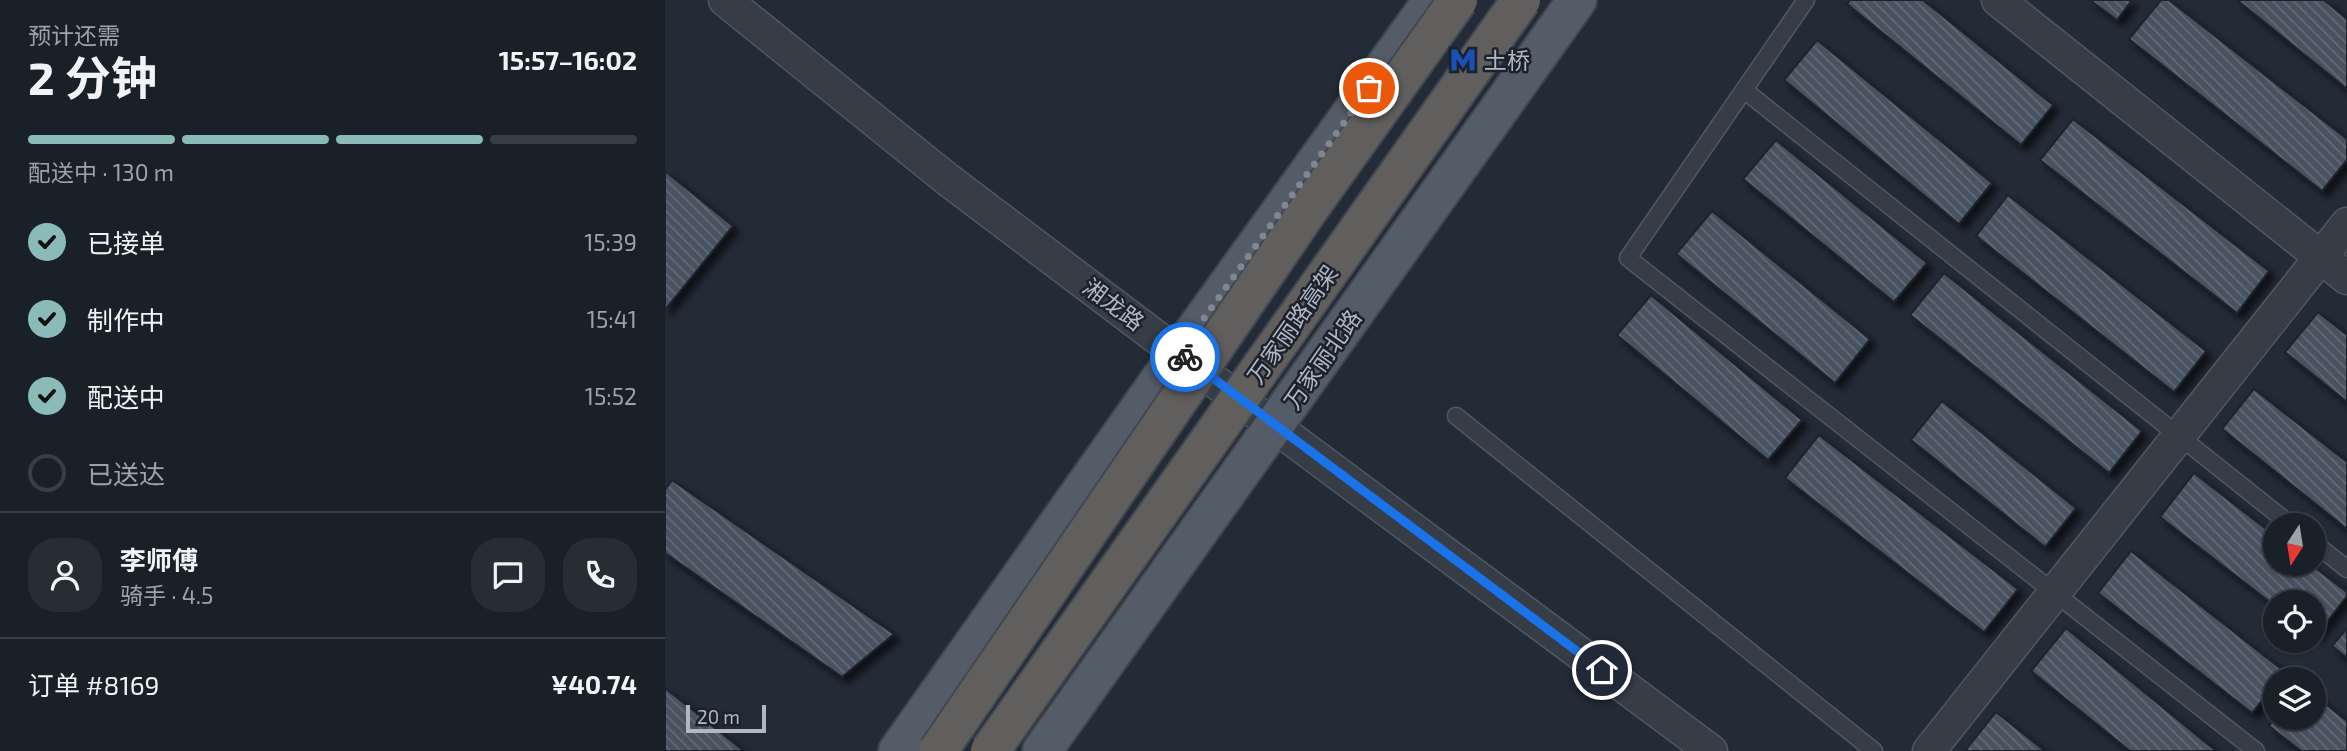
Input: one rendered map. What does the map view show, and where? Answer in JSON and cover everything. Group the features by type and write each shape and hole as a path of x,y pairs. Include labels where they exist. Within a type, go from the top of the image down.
{"highway":[{"path":"938,751 1311,206 1458,0"},
{"name":"万家丽路高架","path":"990,751 1521,0"},
{"path":"933,751 981,689"}],"main road":[{"path":"898,751 1433,0"},
{"name":"万家丽北路","path":"1042,751 1577,0"}],"street":[{"name":"湘龙路","path":"725,0 947,178 1274,426 1711,751"},
{"path":"1998,0 2347,278"},
{"path":"1929,751 2347,224"}],"lane":[{"path":"1806,0 1628,258 2256,751"},
{"path":"1744,90 2276,513"},
{"path":"1456,416 1874,751"},
{"path":"2326,552 2347,569"}],"building":[{"path":"1850,0 1923,0 2053,105 2021,145 1847,4"},
{"path":"2090,0 2132,0 2117,20"},
{"path":"2161,0 2169,0 2347,139 2347,160 2322,191 2129,39"},
{"path":"2237,0 2324,0 2347,19 2347,89"},
{"path":"1817,40 1992,183 1959,224 1784,80"},
{"path":"2073,119 2269,271 2237,313 2040,160"},
{"path":"1776,140 1927,263 1894,302 1743,179"},
{"path":"665,171 733,226 665,310"},
{"path":"2008,195 2206,351 2174,392 1976,236"},
{"path":"1712,211 1870,339 1835,383 1676,254"},
{"path":"1944,273 2142,431 2109,473 1910,315"},
{"path":"1651,295 1802,420 1768,460 1617,335"},
{"path":"2318,312 2347,335 2347,402 2285,352"},
{"path":"2254,389 2347,462 2347,529 2222,429"},
{"path":"1942,401 2076,508 2045,547 1911,440"},
{"path":"1819,435 2018,589 1984,632 1785,478"},
{"path":"2194,473 2263,527 2263,576 2326,576 2347,592 2347,596 2326,623 2326,590 2263,590 2263,597 2160,517"},
{"path":"672,480 894,634 842,677 665,553 665,490"},
{"path":"2131,551 2279,667 2263,667 2263,699 2252,713 2098,593"},
{"path":"2066,628 2216,751 2130,751 2031,671"},
{"path":"2347,628 2347,658 2332,646"},
{"path":"665,688 744,751 665,751"},
{"path":"2326,704 2347,721 2347,751 2301,751 2274,730 2326,730"},
{"path":"1996,712 2045,751 1965,751"}],"way so far":[{"path":"1185,357 1179,353 1369,88"}],"place":[{"name":"土桥","path":"1463,60"}],"route":[{"path":"1185,357 1602,670"}]}
